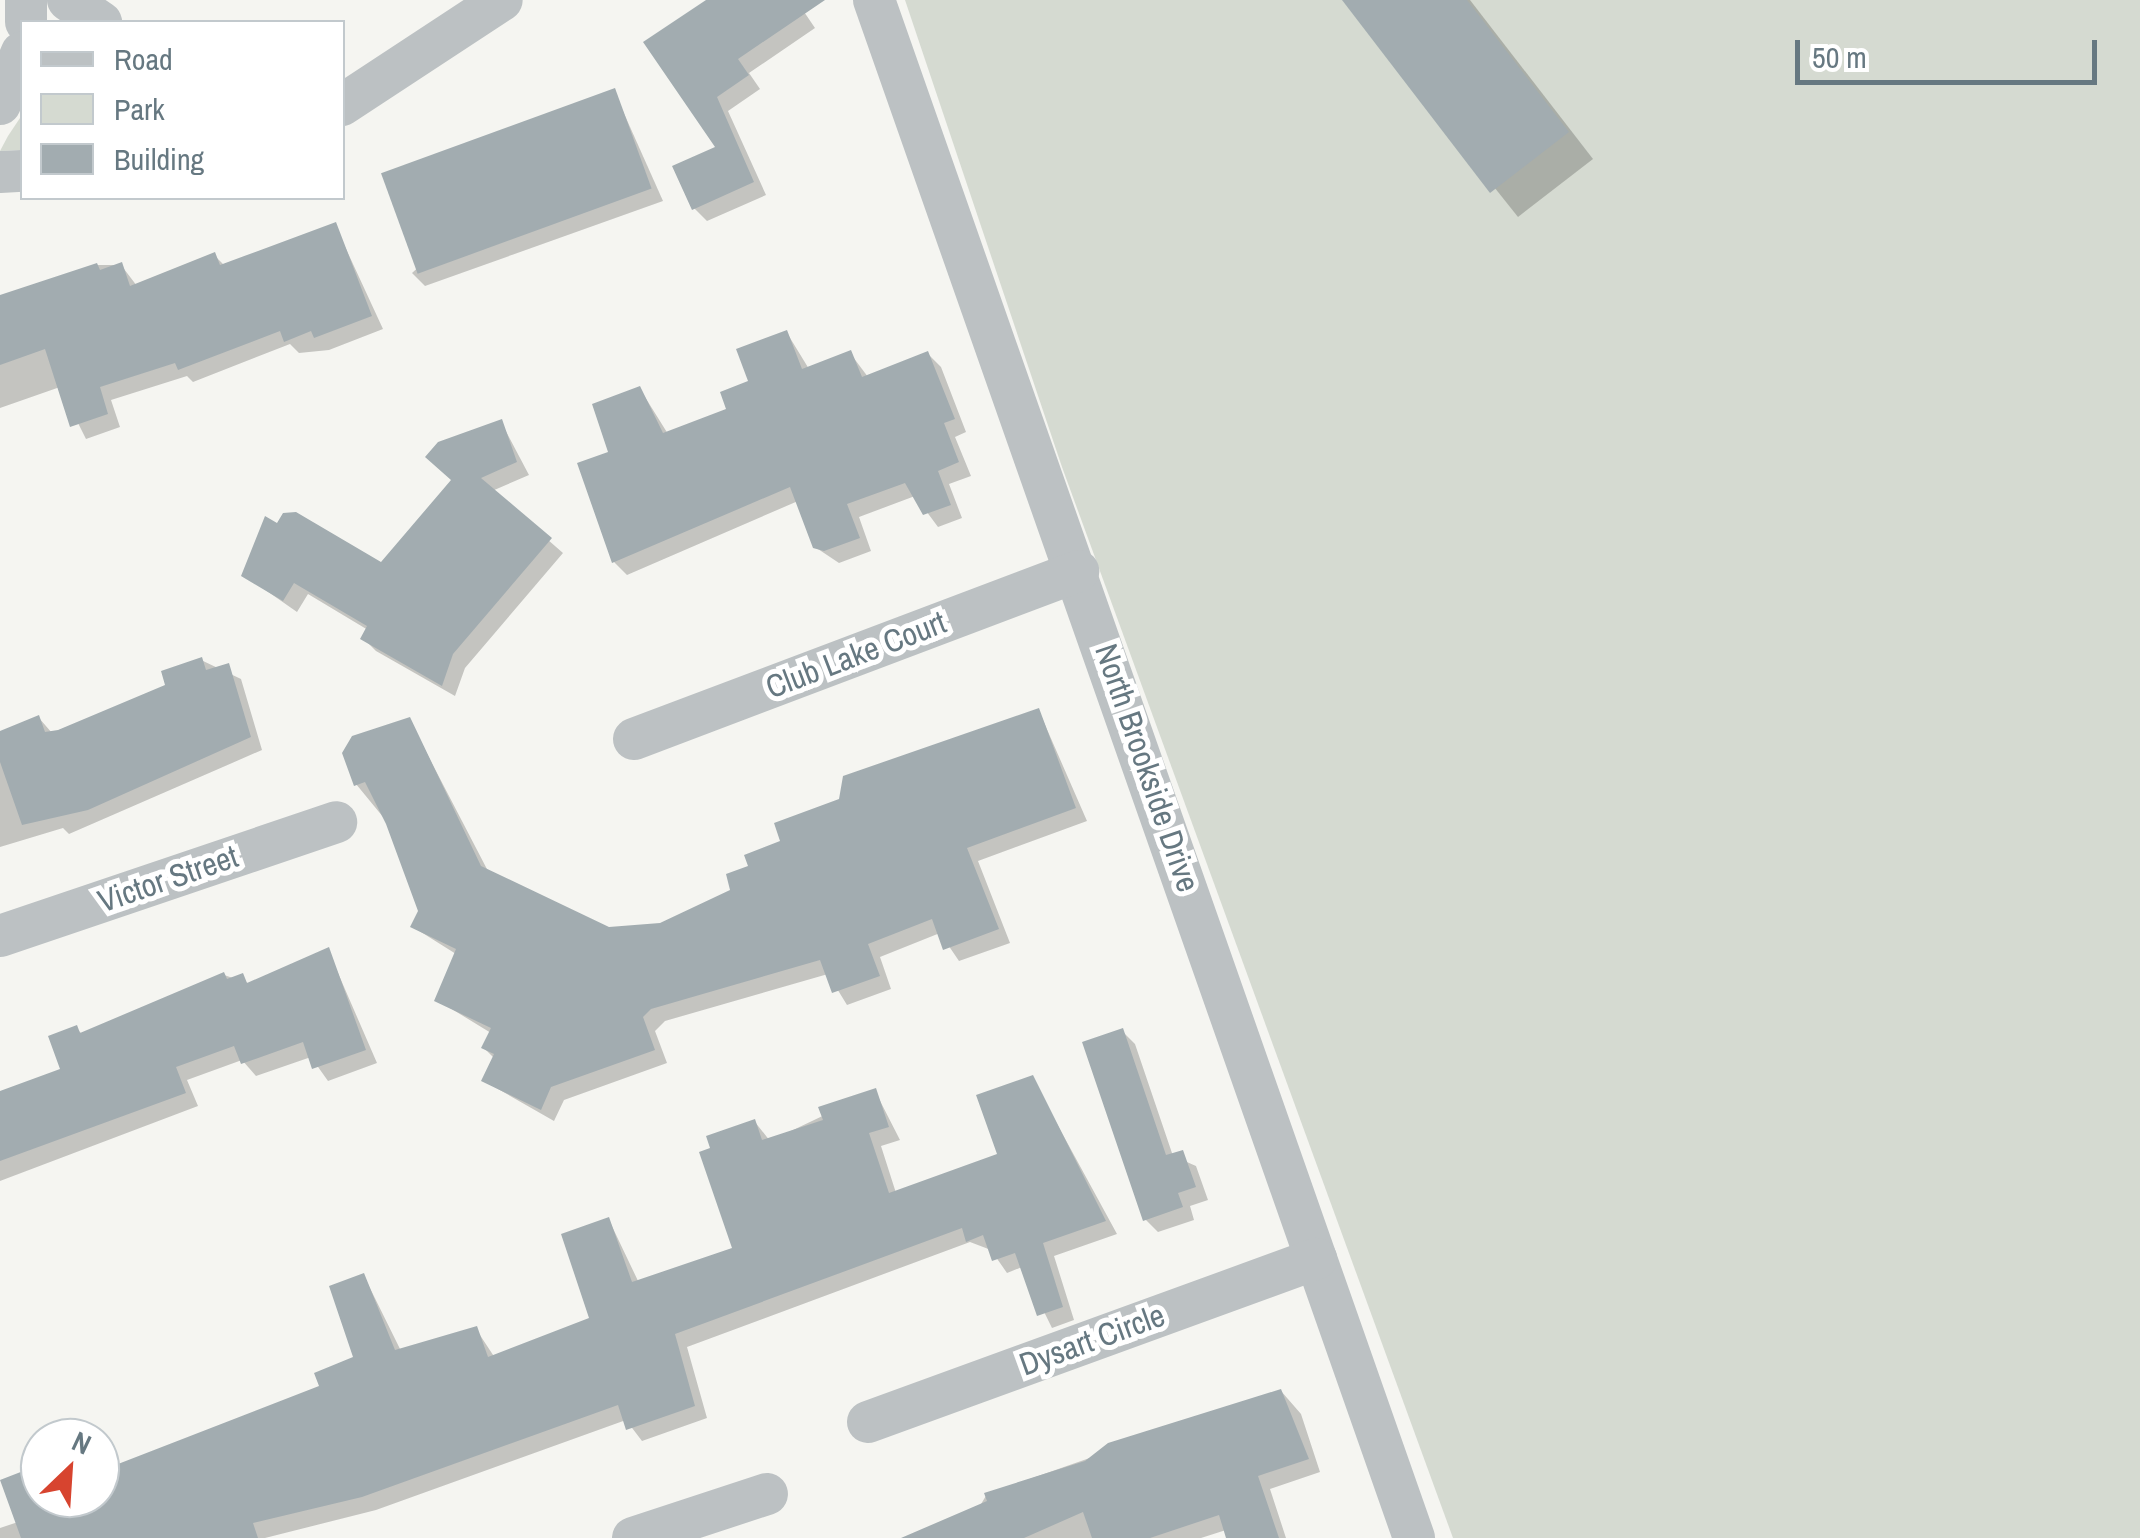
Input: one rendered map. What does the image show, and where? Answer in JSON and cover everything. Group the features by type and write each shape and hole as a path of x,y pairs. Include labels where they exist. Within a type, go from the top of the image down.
{"street":[{"path":"68,0 98,20"},
{"path":"345,103 411,64 502,0"},
{"name":"North Brookside Drive","path":"874,0 1078,570 1414,1538"},
{"path":"0,104 20,57"},
{"path":"345,76 411,64"},
{"name":"Club Lake Court","path":"634,739 1078,570"},
{"name":"Victor Street","path":"0,936 336,822"},
{"name":"Dysart Circle","path":"868,1422 1316,1259"},
{"path":"633,1538 767,1494"}],"green space":[{"path":"905,0 2140,0 2140,1538 1453,1538 1062,467"},
{"path":"20,118 20,150 0,151"}],"building":[{"path":"706,0 825,0 738,59 749,75 717,97 754,182 692,210 672,166 715,147 643,42"},
{"path":"1342,0 1467,0 1569,132 1490,193"},
{"path":"615,88 652,189 418,274 381,173"},
{"path":"336,222 372,316 314,338 311,331 284,342 280,331 178,370 175,363 100,387 108,414 70,427 45,349 0,365 0,295 97,263 100,270 122,262 130,286 215,252 220,265"},
{"path":"787,330 802,369 851,350 862,377 928,351 955,419 944,423 959,462 938,471 951,505 923,515 905,483 847,504 860,538 824,551 813,548 790,487 612,563 577,463 608,452 592,404 640,386 663,433 726,409 720,392 748,381 736,349"},
{"path":"502,419 517,462 481,478 552,538 453,654 442,686 360,639 367,626 294,583 283,601 241,576 265,516 277,523 283,513 296,512 381,562 451,480 425,457 438,442"},
{"path":"202,657 206,670 229,663 251,737 88,810 22,825 0,762 0,731 39,715 45,732 58,730 165,685 161,671"},
{"path":"1039,708 1076,808 967,848 999,929 943,950 932,919 868,944 880,976 832,993 820,960 651,1009 643,1017 655,1050 551,1087 541,1110 481,1081 494,1054 481,1048 491,1028 434,1001 456,949 410,927 418,911 386,824 365,782 354,786 342,753 352,736 410,717 481,866 609,927 660,923 730,890 726,874 748,866 744,855 780,841 774,823 839,799 843,776"},
{"path":"329,947 366,1050 312,1069 303,1042 241,1064 234,1046 176,1067 186,1093 0,1161 0,1091 60,1069 48,1036 77,1025 80,1033 224,972 227,979 243,973 247,983"},
{"path":"1123,1028 1166,1155 1183,1150 1196,1187 1178,1193 1183,1207 1143,1221 1082,1042"},
{"path":"1033,1075 1106,1221 1043,1243 1063,1307 1037,1316 1015,1253 992,1261 983,1235 966,1242 962,1228 675,1334 695,1406 626,1430 618,1405 362,1497 253,1523 258,1538 21,1538 0,1480 20,1472 20,1518 120,1518 120,1463 319,1386 314,1373 353,1357 329,1286 364,1273 395,1350 477,1326 488,1357 589,1318 561,1234 609,1217 632,1282 732,1248 699,1152 710,1148 706,1136 755,1119 762,1140 823,1120 818,1107 876,1088 889,1127 869,1133 889,1193 997,1154 976,1095"},
{"path":"1281,1389 1309,1459 1258,1476 1279,1538 1226,1538 1219,1515 1150,1538 1092,1538 1083,1512 1024,1538 901,1538 987,1501 984,1493 1085,1461 1108,1443"}]}
